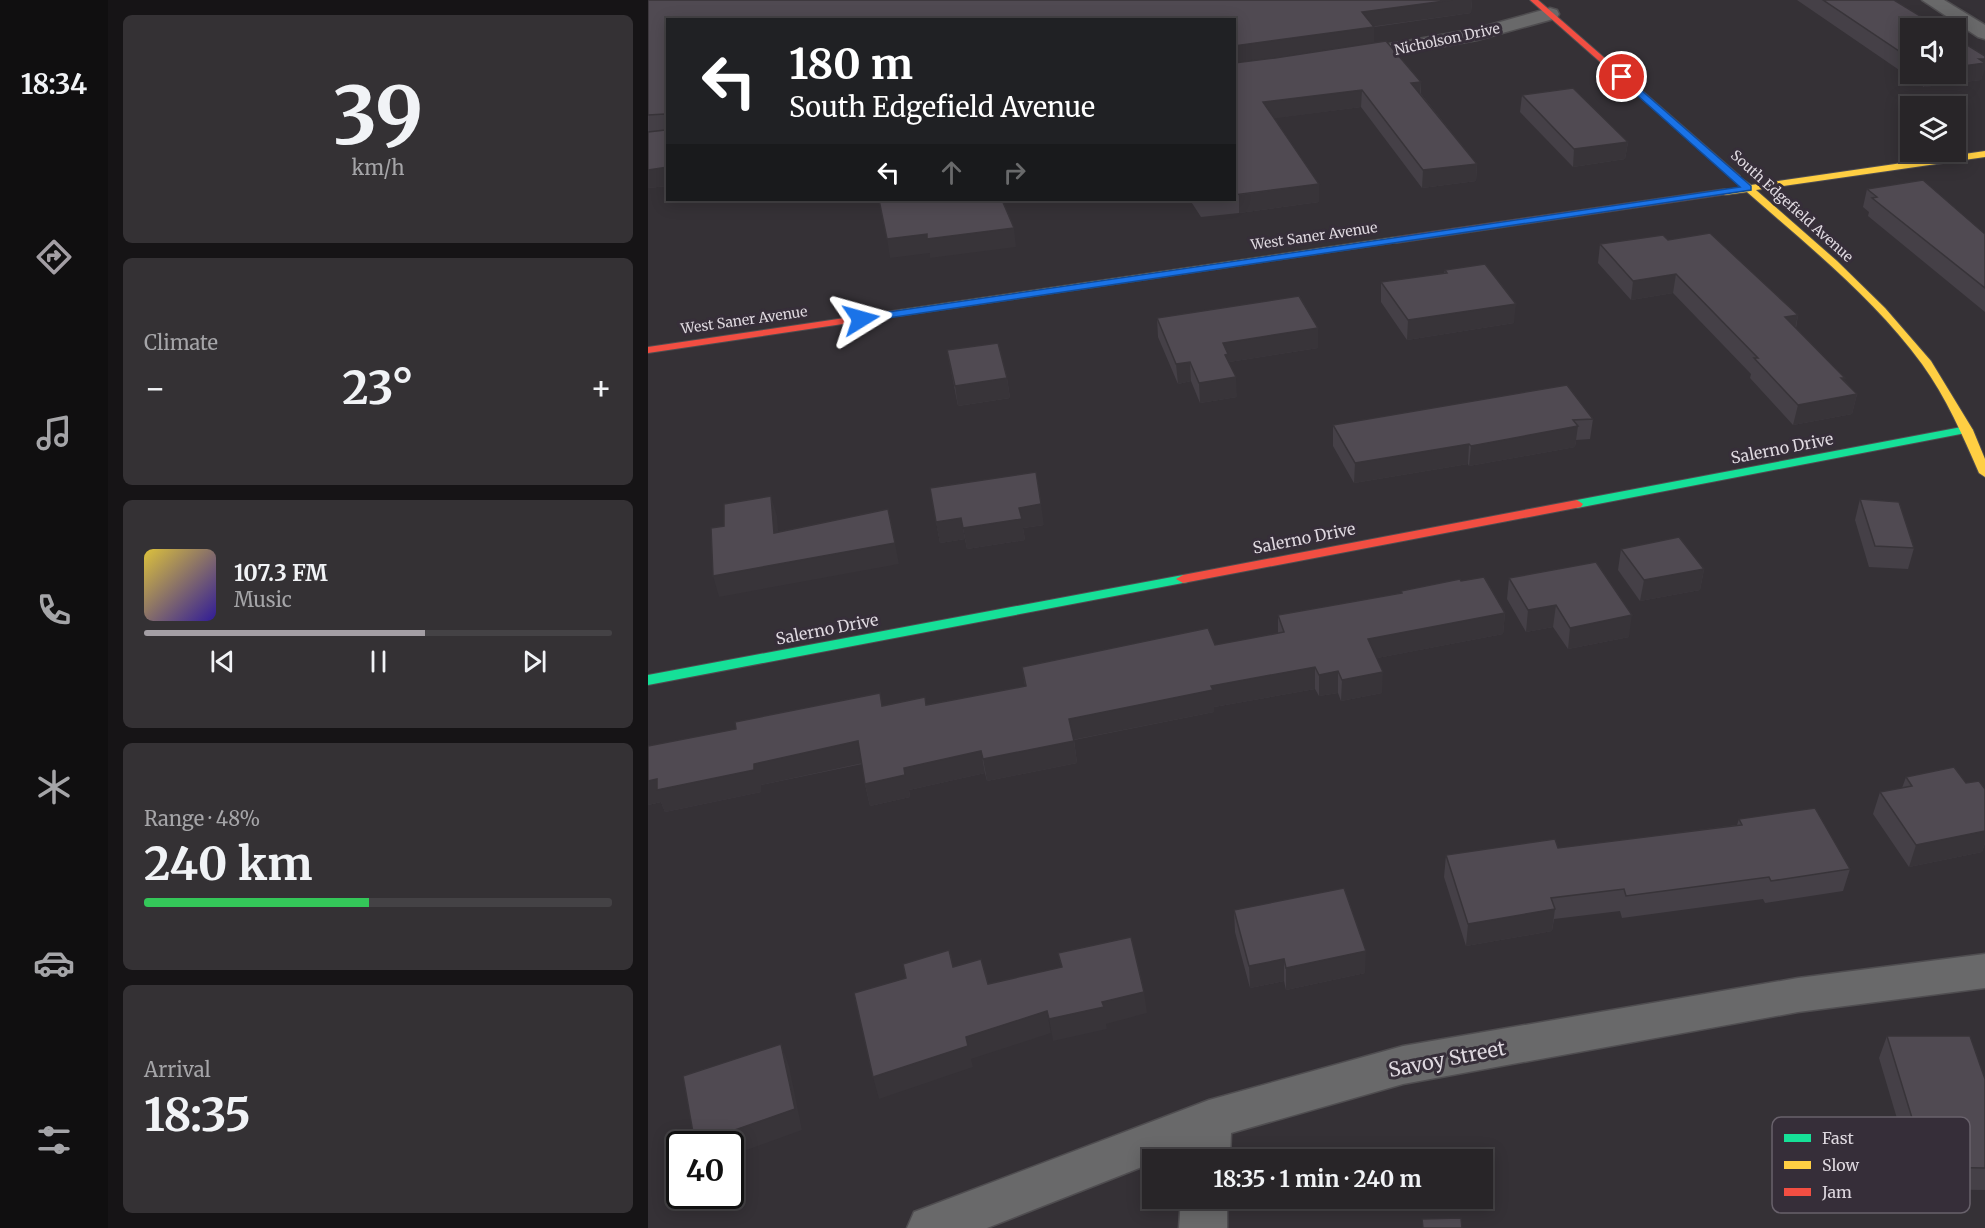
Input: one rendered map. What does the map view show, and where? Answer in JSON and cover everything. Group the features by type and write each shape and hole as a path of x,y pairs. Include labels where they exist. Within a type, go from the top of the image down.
{"street":[{"name":"South Edgefield Avenue","path":"1534,0 1833,263 1881,310 1927,363 1967,430 1985,473"},
{"path":"1931,0 1985,33"},
{"name":"Nicholson Drive","path":"1329,60 1477,34 1550,14"},
{"name":"West Saner Avenue","path":"648,350 1985,154"},
{"name":"Salerno Drive","path":"648,680 1967,430"},
{"name":"Savoy Street","path":"931,1228 1208,1140 1403,1065 1798,995 1985,971"},
{"path":"1203,1228 1204,1209"}],"building":[{"path":"648,0 1452,0 1362,12 1374,27 1236,46 1236,18 666,18 666,167 648,170 648,132 665,130 665,114 648,115"},
{"path":"1823,0 1894,0 1924,18 1900,18 1900,52"},
{"path":"1386,41 1421,82 1411,83 1477,164 1423,170 1362,90 1263,102 1319,184 1236,195 1236,63"},
{"path":"1966,44 1985,56 1985,59 1979,59 1985,63 1966,66"},
{"path":"1573,88 1628,142 1574,149 1522,95"},
{"path":"1923,180 1985,234 1985,288 1872,198 1877,197 1867,189"},
{"path":"879,201 1002,201 1014,228 927,239 927,234 887,239"},
{"path":"1710,233 1798,315 1785,317 1845,378 1841,378 1857,394 1798,405 1754,358 1758,358 1676,274 1633,281 1600,244 1663,235 1668,240"},
{"path":"1485,264 1516,304 1408,320 1381,282 1447,273 1445,270"},
{"path":"1299,296 1318,328 1223,343 1228,354 1225,355 1236,377 1199,383 1190,362 1176,364 1157,318"},
{"path":"998,343 1007,378 955,386 947,350"},
{"path":"1567,385 1593,419 1573,420 1578,426 1471,446 1469,444 1355,463 1333,425"},
{"path":"1036,472 1041,504 1019,508 1022,519 963,528 961,518 936,522 930,488"},
{"path":"771,496 774,533 888,509 895,543 713,576 711,528 724,526 724,504"},
{"path":"1860,499 1899,502 1914,548 1875,546"},
{"path":"1679,537 1704,569 1644,580 1621,549"},
{"path":"1596,562 1632,615 1570,628 1556,605 1528,610 1509,578"},
{"path":"1484,577 1505,613 1368,639 1383,672 1342,680 1338,671 1319,675 1315,667 1211,686 1213,690 1069,719 1074,741 983,759 981,751 904,768 905,775 865,784 858,741 754,764 754,770 657,790 657,779 648,781 648,746 736,729 735,722 880,693 882,706 925,697 926,705 1026,686 1022,667 1208,628 1215,645 1284,632 1278,615 1402,593 1401,591 1460,579 1461,581"},
{"path":"1954,767 1966,783 1979,781 1985,789 1985,831 1916,845 1880,792 1912,786 1906,777"},
{"path":"1815,808 1850,869 1771,881 1769,877 1626,896 1624,889 1551,898 1555,909 1468,924 1446,855 1555,839 1558,848 1742,825 1739,819"},
{"path":"1344,888 1366,951 1286,968 1284,959 1249,966 1234,910"},
{"path":"1131,937 1144,992 1102,1002 1104,1007 1049,1019 1047,1011 966,1037 968,1046 873,1077 854,993 906,978 903,964 949,950 953,967 981,959 988,984 1062,967 1058,953"},
{"path":"1887,1036 1970,1036 1985,1079 1985,1168 1970,1168 1970,1117 1912,1117"},
{"path":"781,1044 795,1109 732,1131 693,1131 683,1076"},
{"path":"1461,1218 1462,1228 1423,1228 1422,1219"}],"traffic: fast":[{"path":"1577,504 1967,430"},
{"path":"648,680 1183,579"}],"traffic: slow":[{"path":"1725,192 1985,154"},
{"path":"1737,178 1833,263 1881,310 1927,363 1967,430 1985,473"},
{"path":"899,313 1396,240"}],"traffic: jam":[{"path":"1534,0 1737,178"},
{"path":"1396,240 1725,192"},
{"path":"648,350 899,313"},
{"path":"1183,579 1577,504"}],"route":[{"path":"861,319 1747,188 1622,77"}]}
